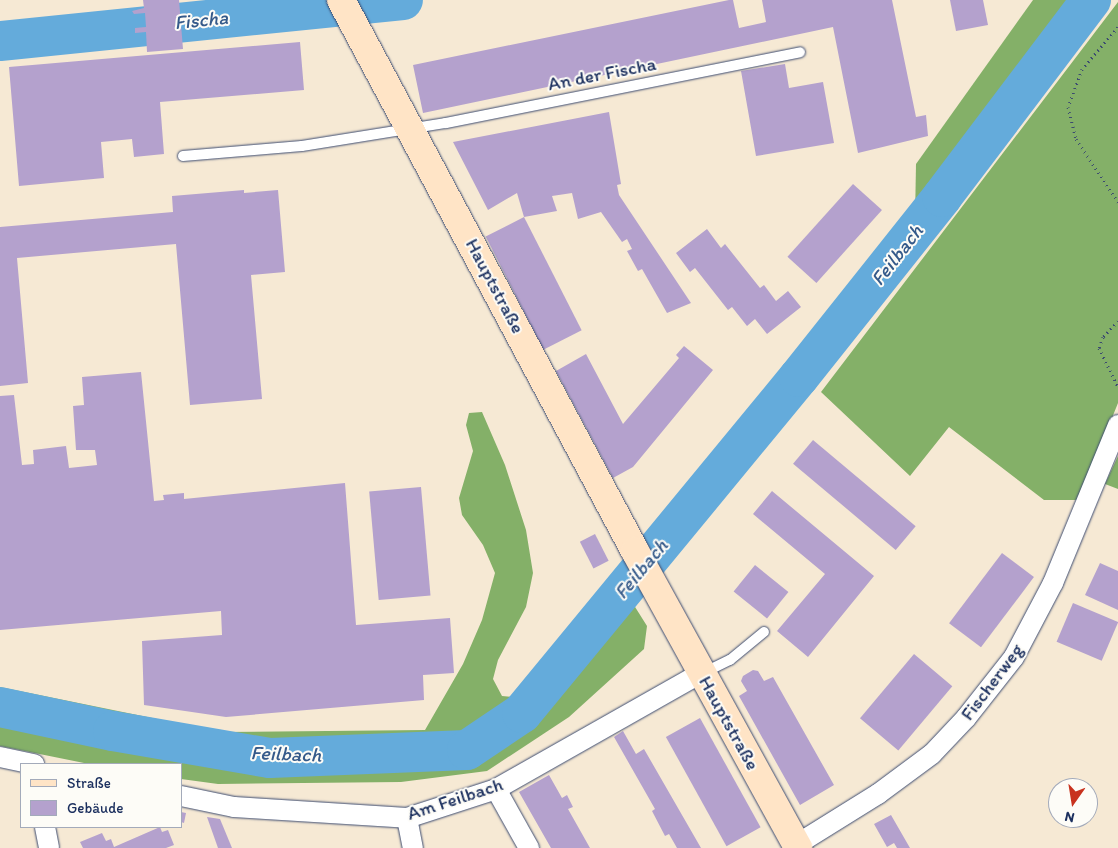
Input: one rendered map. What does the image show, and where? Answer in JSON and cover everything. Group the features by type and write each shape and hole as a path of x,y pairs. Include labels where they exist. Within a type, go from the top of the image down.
{"main road":[{"name":"Hauptstraße","path":"348,10 635,551 662,596 701,673 797,846"}],"street":[{"name":"Fischerweg","path":"797,846 878,794 932,754 966,718 1014,657 1053,583 1118,425"},
{"name":"Am Feilbach","path":"182,796 234,807 407,818 496,789 701,673"},
{"path":"0,757 29,763"},
{"path":"496,789 528,848"},
{"path":"407,818 413,848"},
{"path":"45,828 49,848"}],"lane":[{"name":"An der Fischa","path":"183,156 302,146 410,126 446,123 800,52"},
{"path":"701,673 730,660 764,632"}],"path":[{"path":"1118,27 1082,69 1068,107 1076,139 1118,202"},
{"path":"1118,321 1104,337 1099,348 1118,387"}],"green space":[{"path":"1033,0 1079,0 915,219 916,164"},
{"path":"1118,2 1118,403 1079,500 1044,500 949,427 910,476 821,392"},
{"path":"482,412 505,465 526,530 533,573 526,607 498,660 493,679 502,696 524,698 615,575 647,626 644,649 569,717 487,771 401,782 218,784 182,779 182,763 84,763 0,746 0,687 221,732 425,730 463,664 482,620 495,573 483,545 462,515 459,498 473,451 466,425 469,413"},
{"path":"1118,456 1118,489 1105,484"}],"building":[{"path":"143,0 179,0 183,49 147,52 146,32 135,33 135,28 146,27 145,13 134,14 132,11 144,8"},
{"path":"733,0 739,28 766,22 762,0 892,0 916,117 926,115 928,136 858,153 833,27 423,113 413,65"},
{"path":"950,0 983,0 988,25 956,31"},
{"path":"300,42 304,90 160,102 164,154 134,157 132,139 101,142 104,178 19,186 9,67"},
{"path":"785,64 789,88 823,82 834,143 756,156 741,71"},
{"path":"609,112 621,184 617,185 619,195 691,303 667,313 642,269 638,271 627,251 632,249 627,239 622,242 601,212 578,219 572,193 552,196 557,211 524,217 517,193 488,210 453,142"},
{"path":"853,184 882,210 816,283 787,257"},
{"path":"244,190 244,193 278,190 285,272 251,275 262,399 190,405 176,244 17,258 28,383 0,386 0,227 173,212 172,196"},
{"path":"524,217 582,330 543,350 486,237"},
{"path":"707,229 721,248 725,244 760,288 764,285 776,301 788,291 801,307 767,334 755,319 747,326 732,307 728,310 695,268 690,272 676,253"},
{"path":"684,346 713,370 633,467 613,478 556,371 586,354 623,424 679,358 676,355"},
{"path":"141,372 154,501 164,500 163,495 184,493 184,499 345,483 356,625 450,618 454,673 423,675 424,700 226,717 144,705 142,641 222,635 221,611 0,630 0,396 14,395 22,465 34,464 33,450 66,446 69,468 97,465 95,450 76,450 73,406 84,405 82,377"},
{"path":"813,440 916,526 896,550 793,464"},
{"path":"421,487 430,596 379,600 369,492"},
{"path":"772,491 874,576 808,657 777,631 825,574 753,514"},
{"path":"595,534 609,561 593,568 580,542"},
{"path":"1002,553 1034,577 981,647 949,623"},
{"path":"1100,563 1118,571 1118,610 1085,595"},
{"path":"755,565 788,592 767,618 734,591"},
{"path":"1073,603 1118,622 1102,661 1057,642"},
{"path":"914,654 952,686 898,750 860,718"},
{"path":"753,670 758,671 764,681 773,677 834,785 800,805 739,696 747,691 741,681 743,676"},
{"path":"700,718 761,827 726,846 666,737"},
{"path":"623,731 636,754 644,749 701,848 677,848 669,834 665,836 652,811 655,809 614,737"},
{"path":"549,775 562,798 567,795 573,807 568,809 590,848 551,848 519,792"},
{"path":"182,812 186,813 184,823 182,822"},
{"path":"891,815 910,848 897,848 894,843 887,847 874,824"},
{"path":"207,817 220,819 232,848 218,848"},
{"path":"158,828 160,828 162,832 168,830 174,845 166,848 83,848 80,842 102,833 106,841 111,839 114,847"}],"waterway":[{"name":"Fischa","path":"0,41 403,0"},
{"name":"Feilbach","path":"0,707 113,731 270,758 467,750 522,713 799,377 942,197 1091,0"}]}
